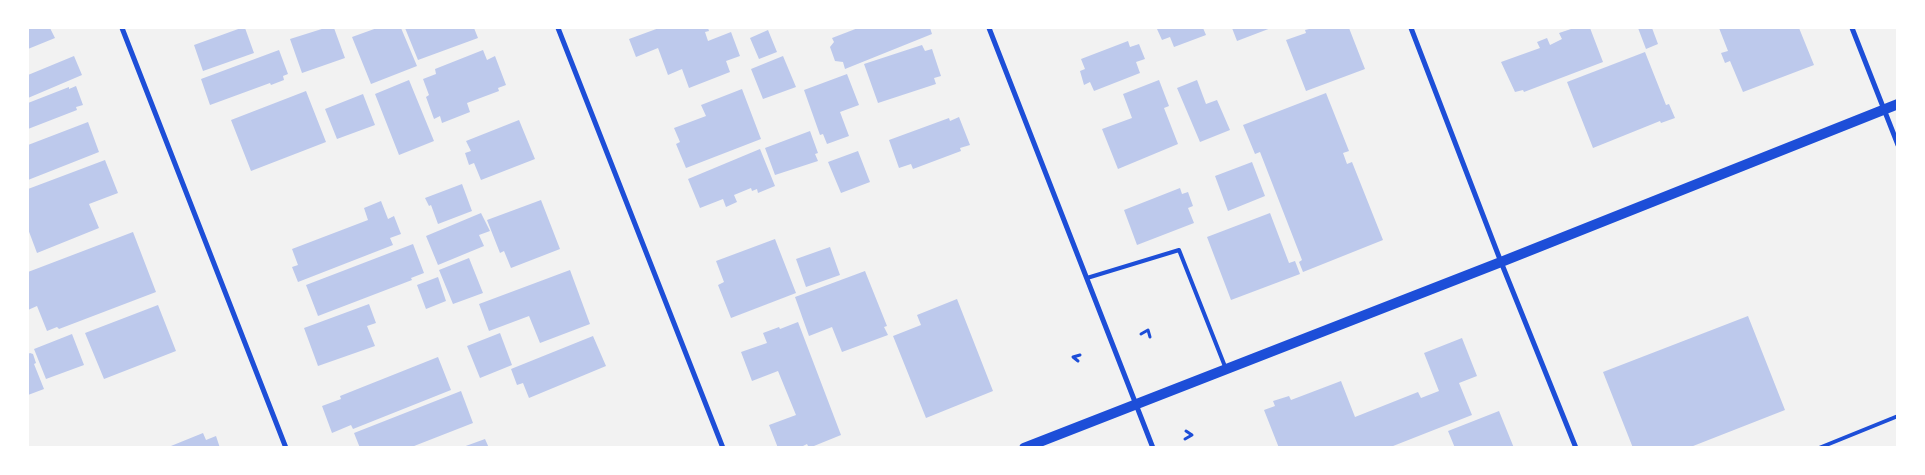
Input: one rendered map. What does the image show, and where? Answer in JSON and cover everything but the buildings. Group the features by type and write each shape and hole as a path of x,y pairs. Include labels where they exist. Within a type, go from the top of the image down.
{"main road":[{"path":"1024,448 1502,262 1898,104"}],"street":[{"path":"122,28 286,448"},
{"path":"558,28 723,448"},
{"path":"989,28 1153,448"},
{"path":"1411,28 1576,448"},
{"path":"1852,28 1898,145"}],"lane":[{"path":"1087,278 1179,250 1226,369"},
{"path":"1819,448 1898,416"}],"path":[{"path":"1141,334 1148,330 1150,337"},
{"path":"1078,361 1072,357 1080,355"},
{"path":"1185,439 1192,435 1186,431"}]}
